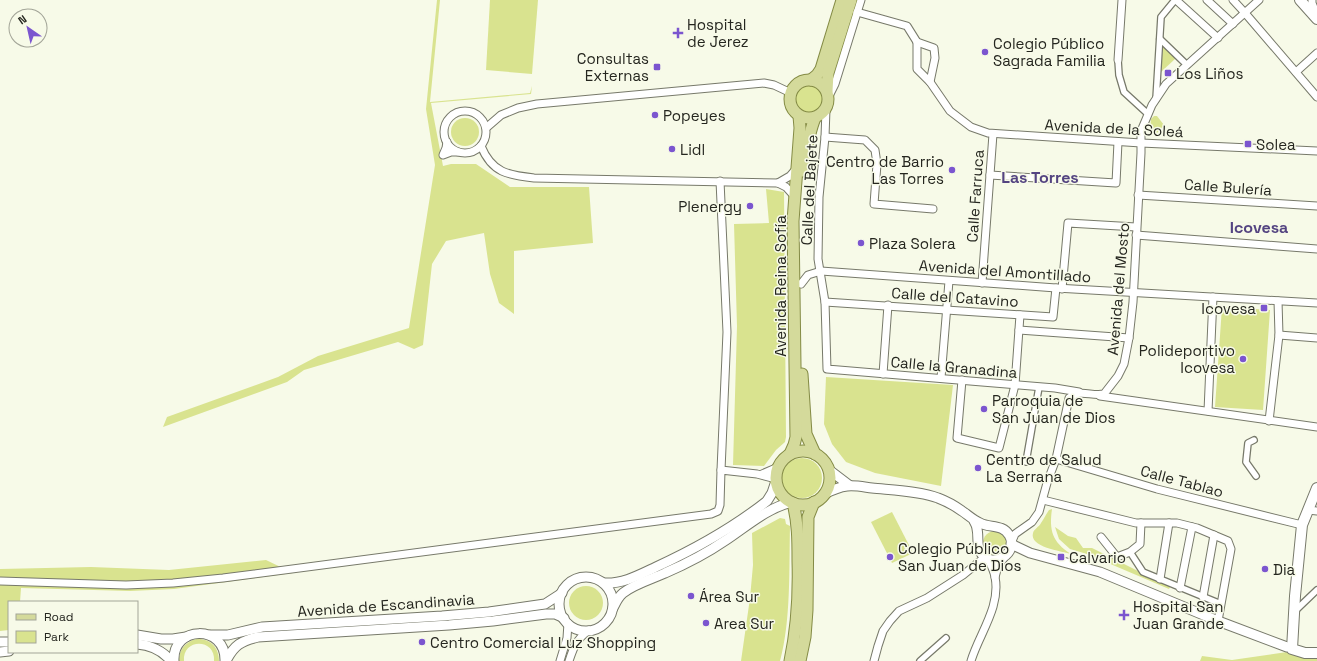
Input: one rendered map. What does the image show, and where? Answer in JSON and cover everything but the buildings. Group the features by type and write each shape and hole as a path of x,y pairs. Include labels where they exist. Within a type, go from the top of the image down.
{"main road":[{"path":"811,80 821,69 842,0"},
{"path":"828,95 820,84 811,80 804,80 794,87 791,93 790,103 792,108 799,116 809,119 814,118 826,110 828,95 828,73 851,0"},
{"path":"1300,0 1317,19"},
{"name":"Avenida Reina Sofía","path":"778,467 790,454 796,436 793,221 800,128 799,116"},
{"name":"Avenida Reina Sofía","path":"814,118 807,143 803,177 800,239 804,425 806,434 815,454 822,458 828,469"},
{"path":"790,454 798,451 806,451 815,454"},
{"path":"778,467 776,480 781,494 793,503 805,505 814,502 824,494 830,482 828,469"},
{"path":"1317,488 1313,510 1302,524 1294,612 1289,648 1317,653"},
{"path":"800,661 805,637 807,610 808,517 814,502"},
{"path":"790,661 795,637 799,582 798,525 793,503"}],"street":[{"path":"828,95 835,84 861,0"},
{"path":"1122,0 1118,60 1119,75 1124,92 1148,114"},
{"path":"1156,99 1161,17 1176,0 1218,38"},
{"path":"1207,0 1233,24"},
{"path":"1232,0 1245,13 1317,97"},
{"name":"Avenida del Mosto","path":"1098,395 1104,394 1118,376 1124,364 1129,338 1133,293 1141,130 1156,99 1166,84 1259,0"},
{"path":"1312,0 1317,15"},
{"path":"857,12 907,26 917,42 934,48 935,58 930,82"},
{"path":"1160,39 1187,65"},
{"name":"Avenida de la Soleá","path":"917,42 917,69 930,82 950,110 971,127 988,133 1118,142 1317,151"},
{"path":"1296,72 1317,53"},
{"path":"486,128 501,115 518,108 537,104 764,83 774,85 791,93"},
{"name":"Calle del Bajete","path":"826,110 819,197 818,259 825,302 827,369"},
{"path":"447,142 443,155 451,152 464,153 471,152 481,146 485,140 486,128 479,116 465,111 452,116 448,122 445,128 447,142 458,152"},
{"name":"Calle Farruca","path":"982,283 993,134"},
{"path":"825,137 864,140 875,150 877,164 874,204 933,209"},
{"path":"990,175 1116,183 1118,142"},
{"path":"481,146 486,157 494,166 512,175 534,178 778,183 786,187 795,197"},
{"path":"778,183 790,176 797,168"},
{"path":"0,581 126,585 173,584 711,514 718,511 720,505 722,470 727,332 720,181"},
{"name":"Calle Bulería","path":"1138,195 1317,206"},
{"path":"1059,288 1068,223 1136,227"},
{"path":"1136,235 1317,249"},
{"path":"801,284 808,275 821,271"},
{"name":"Avenida del Amontillado","path":"821,271 1133,293 1317,303"},
{"path":"941,378 949,281"},
{"name":"Calle del Catavino","path":"825,302 1053,317 1059,288"},
{"path":"1208,411 1213,297"},
{"path":"1270,421 1279,336 1278,301"},
{"path":"883,374 888,305"},
{"path":"962,380 957,438 999,448 1015,385 1020,315"},
{"path":"1019,330 1129,338"},
{"path":"1279,336 1317,338"},
{"name":"Calle la Granadina","path":"827,369 941,378 1079,392"},
{"path":"1026,462 1039,387"},
{"path":"971,661 992,610 995,596 995,577 998,566 1008,554 1015,534 1032,522 1039,512 1047,483 1056,460 1069,398 1074,394 1079,392 1317,428"},
{"path":"1254,440 1248,443 1246,462 1256,476"},
{"name":"Calle Tablao","path":"1056,460 1157,489 1250,513 1302,524"},
{"path":"761,474 778,467"},
{"path":"828,469 849,485"},
{"path":"604,583 621,582 675,558 719,534 767,500 772,493 776,480 761,474 722,470"},
{"path":"824,494 833,489 849,485 909,491 937,497 963,511 974,521 992,527 999,527 1005,530 1012,543 1030,553 1100,572 1218,621 1289,648"},
{"path":"1043,500 1136,523 1177,523 1192,527 1228,541 1231,550 1218,621"},
{"path":"570,661 576,642 580,636 589,630 596,629 602,625 607,620 619,597 628,589 664,574 700,556 744,529 771,509 781,505 793,503"},
{"path":"974,521 977,528 978,546 980,552 986,558 995,577"},
{"path":"1101,537 1116,557 1130,552 1140,544 1141,523"},
{"path":"1160,579 1168,523"},
{"path":"978,540 981,533 992,527"},
{"path":"1180,588 1192,527"},
{"path":"1005,530 1021,529"},
{"path":"1203,597 1214,535"},
{"path":"1130,552 1143,572 1221,604"},
{"path":"986,558 996,561 1018,553 1030,553"},
{"path":"874,661 883,631 899,612 957,579 986,558"},
{"name":"Avenida de Escandinavia","path":"138,635 173,639 198,633 228,635 262,627 489,612 546,604 562,593 570,582 584,577 598,579 604,583"},
{"path":"604,583 612,594 613,608"},
{"path":"1294,612 1317,590"},
{"path":"560,661 567,638 566,620 560,606 562,593"},
{"name":"Avenida de Escandinavia","path":"225,661 236,646 249,639 258,637 449,625 546,614 555,614 566,620 574,627 581,630 589,630"},
{"name":"Avenida de Escandinavia","path":"210,635 220,644 223,649 225,661"},
{"path":"138,644 152,647 172,661 177,646 186,637"},
{"path":"920,661 946,638"}],"green space":[{"path":"437,0 440,0 430,102 530,93 532,86 531,94 431,103 443,166 451,164 476,164 510,187 589,187 593,243 514,251 514,314 499,303 490,274 484,233 446,241 432,264 423,345 414,349 398,342 304,370 287,382 163,427 167,417 278,377 318,356 409,328 435,165 426,109"},
{"path":"490,0 538,0 532,74 486,70"},
{"path":"1163,47 1176,58 1160,73"},
{"path":"808,84 814,85 822,93 822,105 814,113 808,114 802,113 794,105 793,99 794,93 802,85"},
{"path":"1154,116 1157,116 1164,125 1157,133 1150,129 1151,119"},
{"path":"465,118 471,119 475,122 478,126 478,138 475,142 471,145 465,146 459,145 455,142 452,138 451,132 452,126 455,122 459,119"},
{"path":"766,189 784,192 786,437 785,442 776,450 764,466 733,465 737,326 734,224 769,223"},
{"name":"Polideportivo Icovesa","path":"1222,307 1270,310 1263,410 1215,407"},
{"path":"826,377 953,385 941,486 875,473 846,462 832,444 824,424"},
{"path":"802,458 816,464 822,478 816,492 802,498 788,492 782,478 788,464"},
{"path":"1052,509 1051,523 1053,535 1060,545 1071,554 1047,548 1036,542 1033,538 1033,533 1049,510"},
{"path":"892,512 913,553 892,563 871,522"},
{"path":"780,518 785,519 786,524 790,526 788,612 784,645 780,661 741,661 753,565 752,533"},
{"path":"1055,527 1068,536 1076,538 1083,548 1092,548 1170,587 1169,589 1087,554 1070,549 1059,539"},
{"path":"995,531 1004,534 1007,543 1004,552 995,555 986,552 983,543 986,534"},
{"path":"266,560 293,573 174,589 130,591 21,588 20,601 8,601 8,630 0,631 0,569 91,567 169,570"},
{"path":"583,586 589,586 593,587 600,593 603,603 602,610 596,617 589,620 583,620 579,619 572,613 569,606 569,600 570,596 576,589"},
{"path":"196,639 206,640 213,644 219,656 219,661 214,661 213,653 210,648 199,644 188,648 185,653 184,661 179,661 180,653 183,647"},
{"path":"1287,652 1304,657 1317,658 1317,661 1200,661 1202,656 1232,660"}],"place":[{"name":"Hospital de Jerez","path":"678,33"},
{"name":"Colegio Público Sagrada Familia","path":"985,52"},
{"name":"Consultas Externas","path":"657,67"},
{"name":"Los Liños","path":"1168,73"},
{"name":"Popeyes","path":"655,115"},
{"name":"Solea","path":"1248,144"},
{"name":"Lidl","path":"672,149"},
{"name":"Centro de Barrio Las Torres","path":"952,170"},
{"name":"Plenergy","path":"750,206"},
{"name":"Plaza Solera","path":"861,243"},
{"name":"Icovesa","path":"1264,308"},
{"name":"Polideportivo Icovesa","path":"1243,359"},
{"name":"Parroquia de San Juan de Dios","path":"984,409"},
{"name":"Centro de Salud La Serrana","path":"978,468"},
{"name":"Colegio Público San Juan de Dios","path":"890,557"},
{"name":"Calvario","path":"1061,557"},
{"name":"Dia","path":"1265,569"},
{"name":"Área Sur","path":"691,596"},
{"name":"Hospital San Juan Grande","path":"1124,615"},
{"name":"Area Sur","path":"706,623"},
{"name":"Centro Comercial Luz Shopping","path":"422,642"}],"district":[{"name":"Las Torres","path":"1040,177"},
{"name":"Icovesa","path":"1259,227"}]}
